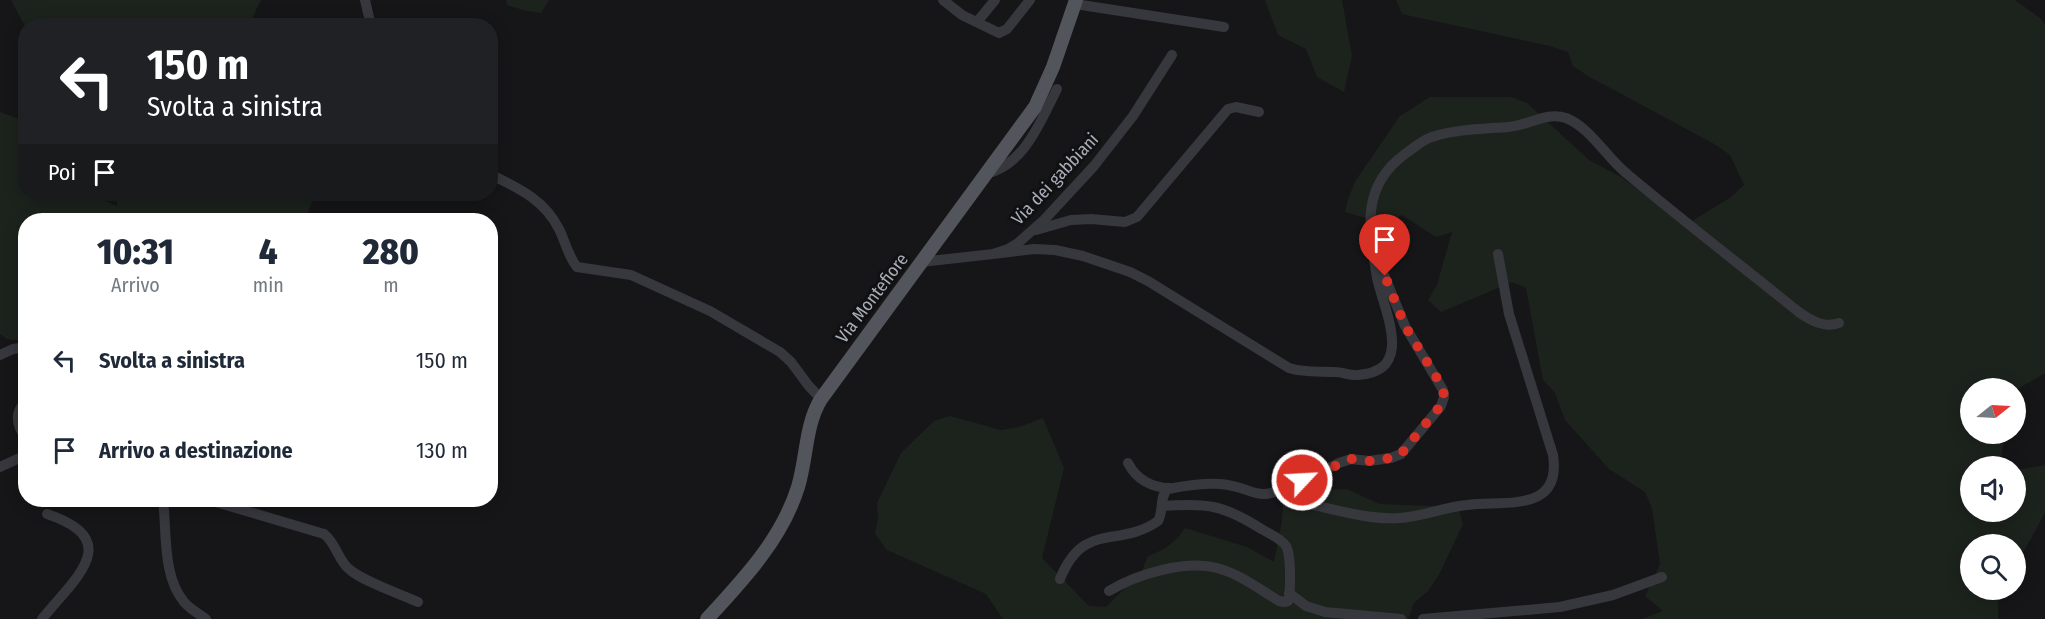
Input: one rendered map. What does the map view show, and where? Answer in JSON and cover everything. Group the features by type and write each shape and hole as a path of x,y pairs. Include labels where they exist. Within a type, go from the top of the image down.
{"main road":[{"name":"Via Montefiore","path":"707,619 768,548 781,529 798,488 811,421 821,399 1035,107 1053,67 1076,2"}],"street":[{"path":"365,0 368,18"},
{"path":"943,0 957,12 994,32 1002,33 1029,0"},
{"path":"977,22 995,0"},
{"path":"1076,2 1224,27"},
{"name":"Via dei gabbiani","path":"921,262 993,254 1011,248 1044,220 1094,166 1133,116 1172,55"},
{"path":"988,173 1005,167 1018,155 1057,89"},
{"path":"1030,232 1071,220 1122,222 1134,219 1144,211 1227,111 1236,107 1259,112"},
{"path":"993,254 1026,249 1055,250 1083,256 1148,280 1284,366 1304,372 1360,375 1376,370 1385,364 1392,346 1392,328 1377,278 1371,228 1372,207 1379,180 1392,164 1431,137 1458,131 1515,127 1546,117 1557,116 1581,128 1625,172 1800,313 1818,324 1829,326 1839,323"},
{"path":"498,178 530,195 543,205 555,222 577,267 631,275 710,311 780,352 821,399"},
{"path":"1302,480 1290,490 1292,498 1299,502 1391,518 1408,518 1466,505 1524,502 1547,490 1554,468 1553,455 1508,310 1498,254"},
{"path":"1128,463 1138,477 1156,487 1222,484 1253,494 1266,495 1352,459 1369,461 1401,454 1442,404 1443,388 1405,326 1387,279 1383,274 1379,274 1377,278"},
{"path":"0,355 18,348"},
{"path":"0,467 18,459"},
{"path":"1060,579 1068,563 1080,548 1094,540 1141,530 1154,524 1162,514 1164,493 1170,488"},
{"path":"1110,591 1139,576 1204,566 1220,569 1240,577 1282,602 1288,601 1289,554 1283,542 1223,508 1208,505 1163,506"},
{"path":"164,507 168,561 174,585 184,602 207,619"},
{"path":"234,507 321,532 330,538 342,562 351,571 418,602"},
{"path":"42,619 85,565 89,552 87,542 78,528 67,521 47,514"},
{"path":"1423,619 1560,607 1622,593 1662,577"},
{"path":"1289,593 1306,606 1325,612 1401,619"}],"shaded area":[{"path":"11,0 261,0 252,18 21,18"},
{"path":"506,0 549,0 541,13 507,5"},
{"path":"1265,0 1342,0 1352,56 1344,92 1317,77 1306,49 1278,35"},
{"path":"1396,0 2015,0 2040,18 2045,25 2045,373 2026,384 2026,378 1960,378 1960,444 2003,444 2002,456 1960,456 1960,522 2026,522 2026,468 2045,465 2045,513 2026,547 2026,534 1960,534 1960,600 1998,600 1998,619 1642,619 1663,611 1645,596 1660,564 1652,508 1645,492 1609,469 1565,420 1555,393 1543,380 1526,288 1512,282 1441,312 1428,300 1437,285 1452,232 1436,237 1402,215 1387,224 1345,212 1356,180 1400,116 1430,97 1511,97 1527,103 1589,160 1621,177 1671,214 1689,223 1731,197 1744,185 1730,155 1716,145 1588,76 1573,66 1568,52 1550,46 1402,14"},
{"path":"0,112 18,118 18,201 105,201 117,206 117,201 312,201 308,213 18,213 18,340 7,339 0,334"},
{"path":"950,416 1001,430 1019,427 1043,418 1064,468 1042,558 1089,606 1106,607 1142,571 1148,556 1169,545 1185,528 1247,547 1274,562 1283,504 1293,491 1347,489 1379,504 1458,507 1463,524 1439,575 1428,591 1414,603 1408,619 1003,619 986,594 887,550 875,534 878,518 877,503 901,453 934,421"}],"route":[{"path":"1302,480 1352,459 1369,461 1391,458 1404,453 1442,404 1443,388 1405,326 1385,276"}]}
